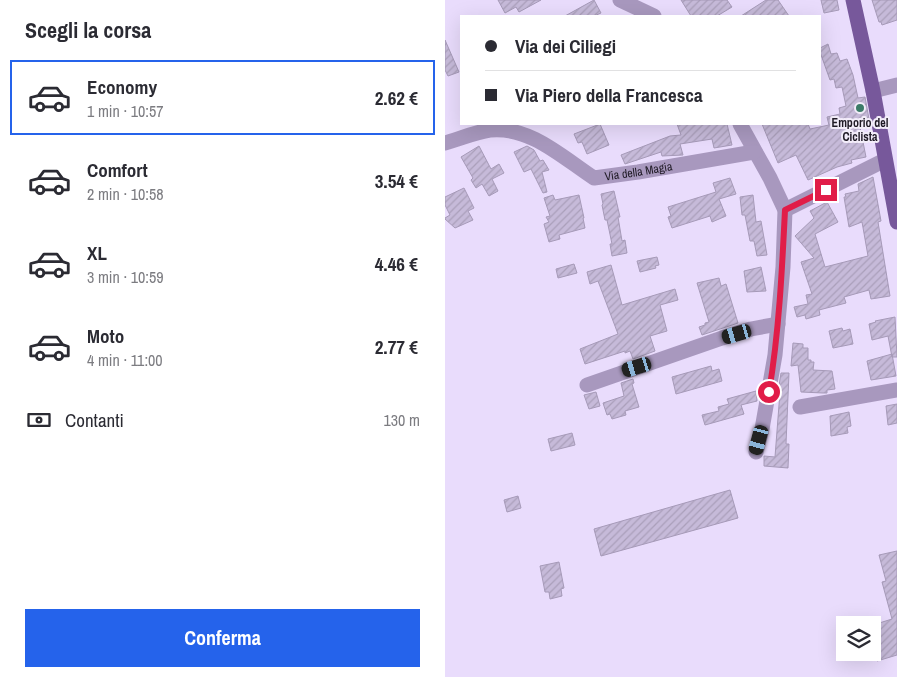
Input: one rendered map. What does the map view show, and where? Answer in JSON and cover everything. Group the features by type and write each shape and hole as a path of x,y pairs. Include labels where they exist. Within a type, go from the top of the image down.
{"main road":[{"path":"853,0 873,91 897,222"}],"street":[{"path":"620,0 652,15"},
{"path":"873,91 897,85"},
{"path":"740,125 785,210 775,355 756,452"},
{"name":"Via della Magia","path":"445,143 487,130 512,131 532,137 594,178 754,152"},
{"path":"785,210 885,160"},
{"path":"587,385 722,338 751,329 778,324"},
{"path":"800,407 897,390"}],"building":[{"path":"498,0 541,0 519,12 516,7 505,13"},
{"path":"594,0 601,13 596,15 567,15"},
{"path":"681,0 727,0 732,7 719,15 690,15"},
{"path":"766,0 778,0 788,15 743,15"},
{"path":"821,0 837,0 839,10 824,13"},
{"path":"872,0 897,0 897,20 882,25 879,22"},
{"path":"445,40 459,72 448,76 445,70"},
{"path":"828,44 831,54 837,53 840,61 847,59 858,98 865,97 869,119 863,120 864,126 860,127 866,157 851,160 852,163 837,167 808,180 796,155 778,163 762,125 808,125 810,129 829,125 827,117 840,114 839,108 846,106 842,87 836,88 834,79 830,80 821,55 821,48"},
{"path":"600,125 609,145 587,154 582,142 578,143 574,134"},
{"path":"677,125 727,125 732,145 714,148 712,139 680,144 683,155 662,156 661,152 625,164 621,155 670,136 681,135"},
{"path":"479,146 491,169 499,164 504,173 492,179 498,191 489,196 482,184 476,188 471,180 473,178 461,157"},
{"path":"527,146 534,150 540,161 543,160 549,170 542,172 547,192 543,193 531,169 524,172 514,152"},
{"path":"873,177 881,221 878,222 890,296 871,299 869,290 844,297 846,303 819,310 820,315 806,319 805,315 797,317 794,307 808,304 806,295 812,294 801,262 814,258 795,236 814,218 810,211 827,202 838,222 815,234 825,267 868,256 862,222 849,227 844,197 846,197 845,194 859,191 858,184"},
{"path":"730,178 736,194 719,199 726,216 712,222 710,216 672,228 668,217 671,216 668,207 716,192 713,183"},
{"path":"464,188 474,208 468,211 473,220 455,228 445,219 450,215 445,205 445,197"},
{"path":"614,191 620,217 618,217 622,241 625,240 627,253 612,256 610,244 612,244 607,220 605,220 601,194"},
{"path":"553,195 555,200 579,195 585,228 559,235 560,239 549,242 544,224 549,222 546,217 550,216 544,198"},
{"path":"753,195 756,222 761,221 767,255 757,256 754,241 750,241 745,215 742,215 740,197"},
{"path":"657,257 659,265 655,266 656,268 640,272 637,261"},
{"path":"574,264 577,273 558,278 556,269"},
{"path":"611,265 622,305 675,289 678,300 660,305 667,331 650,336 655,351 633,359 630,351 625,353 625,351 585,364 580,349 618,334 598,281 590,284 587,272"},
{"path":"761,267 766,291 747,292 744,271"},
{"path":"719,278 721,286 726,284 738,323 702,335 699,327 709,322 697,283"},
{"path":"895,317 897,357 892,357 888,336 872,340 869,324"},
{"path":"842,328 843,331 850,329 853,344 833,348 829,331"},
{"path":"793,343 803,344 803,348 808,348 808,360 814,362 813,370 832,371 835,389 827,390 827,393 801,392 798,365 791,366"},
{"path":"892,354 896,376 871,380 867,361"},
{"path":"711,366 712,371 719,369 722,381 676,394 672,377"},
{"path":"781,373 789,373 786,444 789,444 788,468 764,466 764,456 775,457 780,392 778,392"},
{"path":"633,379 634,383 632,384 639,407 625,411 626,415 612,419 610,414 607,415 603,403 624,396 621,383"},
{"path":"756,391 757,401 741,405 744,414 705,425 702,415 719,411 718,407 729,404 727,399"},
{"path":"596,392 600,406 589,409 584,395"},
{"path":"897,404 897,423 888,425 886,406"},
{"path":"849,412 851,426 847,427 848,433 831,436 830,416"},
{"path":"572,433 575,445 551,451 548,439"},
{"path":"730,490 738,518 601,556 594,529"},
{"path":"518,496 521,508 507,512 504,500"},
{"path":"897,551 897,655 881,660 881,622 892,619 882,582 886,581 879,555"},
{"path":"559,562 564,588 561,589 562,596 550,599 549,592 545,592 540,566"}],"place":[{"name":"Emporio del Ciclista","path":"860,108"}],"route":[{"path":"769,392 775,355 783,267 785,210 826,190"}]}
